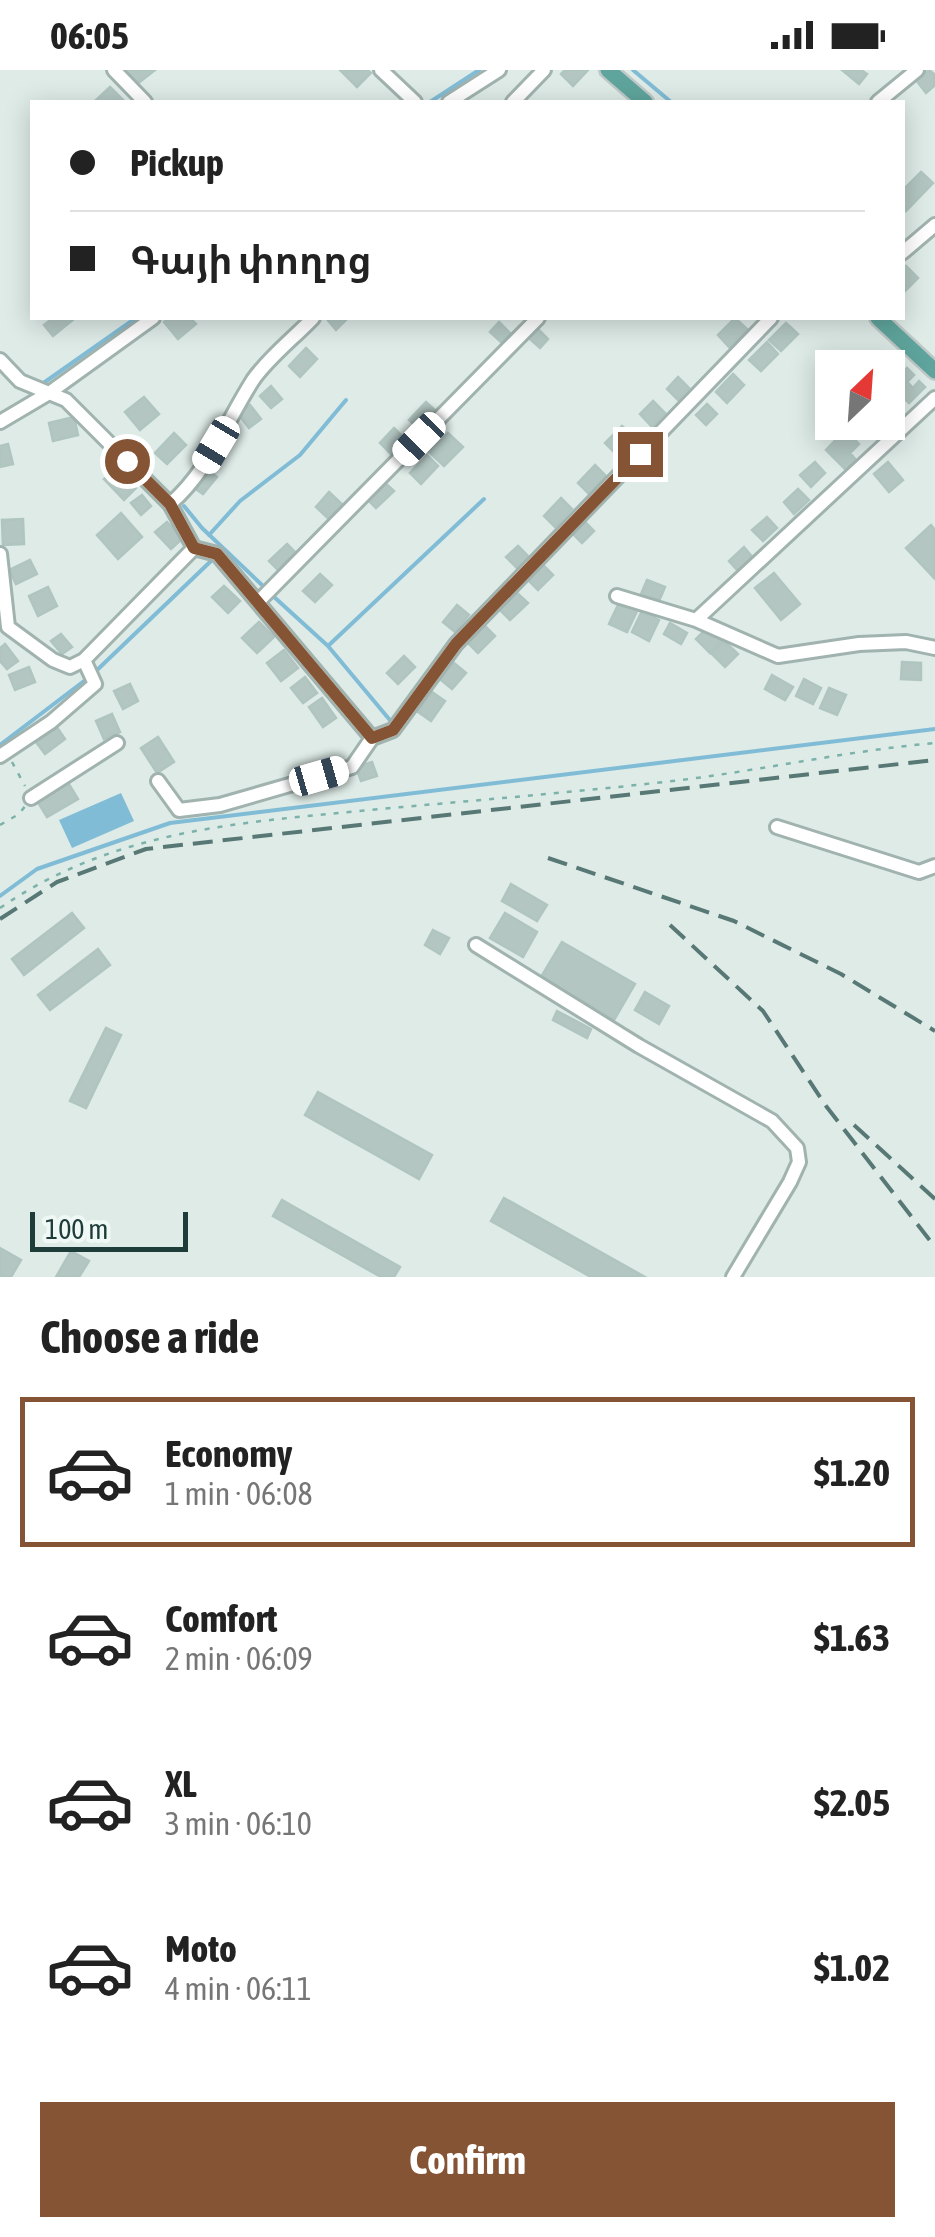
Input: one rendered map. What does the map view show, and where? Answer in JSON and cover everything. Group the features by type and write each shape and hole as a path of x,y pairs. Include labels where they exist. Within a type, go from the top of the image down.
{"main road":[{"path":"608,70 643,100"},
{"path":"880,320 935,371"}],"street":[{"path":"114,70 143,100"},
{"path":"381,70 413,100"},
{"path":"452,100 499,70"},
{"path":"515,100 544,70"},
{"path":"880,100 916,70"},
{"path":"905,250 935,225"},
{"path":"0,422 150,320"},
{"path":"170,504 202,467 256,377 311,320"},
{"path":"259,601 536,320"},
{"path":"158,781 179,810 220,806 352,767 372,738 393,730 456,644 768,320"},
{"path":"0,360 20,380 66,400 170,504 194,548 217,554 372,738"},
{"path":"696,620 935,398"},
{"path":"88,671 194,548"},
{"path":"0,554 8,626 53,660 88,671 95,684 51,722 3,754"},
{"path":"617,596 696,620 778,656 859,644 906,642 935,648"},
{"path":"31,798 117,743"},
{"path":"777,827 919,872 935,866"},
{"path":"476,944 638,1046 772,1121 797,1148 799,1162 790,1182 733,1277"}],"path":[{"path":"0,908 76,865 172,834 289,818 668,782 870,749 935,743"},
{"path":"0,824 19,814 31,798 3,754"}],"water":[{"path":"121,793 134,821 72,848 59,820"}],"building":[{"path":"127,70 155,70 132,88 121,74"},
{"path":"565,70 588,70 573,86 561,74"},
{"path":"842,70 861,70 867,74 859,84"},
{"path":"929,70 935,75 935,85 926,93 916,80"},
{"path":"341,71 371,73 357,87"},
{"path":"110,87 123,100 96,100"},
{"path":"921,172 933,183 906,211 905,188"},
{"path":"905,267 918,278 905,291"},
{"path":"50,320 73,320 53,336 44,325"},
{"path":"192,320 196,324 178,339 164,322"},
{"path":"328,320 346,320 336,330"},
{"path":"733,320 747,329 729,347 718,335"},
{"path":"499,322 510,333 501,342 490,332"},
{"path":"786,323 798,334 781,351 769,340"},
{"path":"537,328 548,339 540,348 529,338"},
{"path":"767,342 778,354 761,371 749,360"},
{"path":"306,348 317,359 300,377 289,366"},
{"path":"905,370 914,375 907,382 913,388 919,381 925,387 909,403 905,399"},
{"path":"733,374 744,385 727,403 716,392"},
{"path":"678,377 689,388 678,400 667,389"},
{"path":"271,386 282,399 271,408 260,396"},
{"path":"144,397 159,414 140,430 125,412"},
{"path":"653,401 665,413 652,427 640,414"},
{"path":"426,402 438,413 421,431 409,420"},
{"path":"707,404 717,414 706,425 696,415"},
{"path":"250,405 261,419 249,428 238,414"},
{"path":"74,417 78,435 53,441 49,423"},
{"path":"622,426 634,437 616,454 605,443"},
{"path":"394,428 409,443 395,458 380,443"},
{"path":"174,433 186,445 167,464 155,453"},
{"path":"448,433 463,447 444,466 429,452"},
{"path":"836,440 855,440 859,444 850,453 856,460 846,470 826,450"},
{"path":"8,444 13,464 0,467 0,446"},
{"path":"650,451 661,462 644,479 632,468"},
{"path":"427,455 438,466 421,484 410,473"},
{"path":"815,462 825,473 811,487 800,475"},
{"path":"888,462 903,480 889,492 874,474"},
{"path":"595,465 606,476 589,494 578,483"},
{"path":"117,468 136,488 124,500 104,479"},
{"path":"208,470 217,477 203,494 193,487"},
{"path":"385,483 394,491 376,508 368,500"},
{"path":"798,489 809,500 794,514 784,502"},
{"path":"329,492 345,507 332,522 316,507"},
{"path":"142,495 151,506 141,515 131,503"},
{"path":"561,498 572,509 555,527 544,516"},
{"path":"121,513 142,537 118,559 97,535"},
{"path":"767,517 777,528 763,541 752,530"},
{"path":"23,519 24,544 3,545 2,520"},
{"path":"583,520 594,531 582,543 571,532"},
{"path":"167,522 182,539 171,549 155,532"},
{"path":"931,525 935,530 935,579 906,548"},
{"path":"287,544 298,555 281,573 269,561"},
{"path":"518,546 529,557 517,568 506,557"},
{"path":"744,547 754,559 739,572 729,561"},
{"path":"30,560 37,574 16,584 9,570"},
{"path":"542,564 553,575 538,590 527,579"},
{"path":"774,573 800,604 781,620 755,588"},
{"path":"320,574 332,585 315,602 303,591"},
{"path":"647,580 665,587 659,601 641,594"},
{"path":"224,586 240,601 228,613 212,597"},
{"path":"48,587 57,606 38,616 29,596"},
{"path":"516,592 528,603 510,620 499,609"},
{"path":"619,603 637,611 627,632 609,624"},
{"path":"457,605 469,615 455,632 443,622"},
{"path":"642,611 659,620 649,641 632,632"},
{"path":"259,622 274,637 257,653 242,638"},
{"path":"670,623 687,633 681,644 664,634"},
{"path":"484,625 495,636 478,653 467,642"},
{"path":"709,626 723,640 710,653 696,639"},
{"path":"61,634 72,647 62,654 51,641"},
{"path":"724,641 738,654 725,667 711,653"},
{"path":"5,644 18,661 7,669 0,661 0,648"},
{"path":"284,650 298,668 281,681 267,663"},
{"path":"404,656 415,667 398,684 387,673"},
{"path":"902,662 921,663 921,680 901,679"},
{"path":"454,663 466,673 452,689 440,679"},
{"path":"29,667 35,682 15,690 9,675"},
{"path":"772,675 793,687 785,700 765,689"},
{"path":"305,677 317,693 303,703 291,688"},
{"path":"804,679 821,688 813,704 796,696"},
{"path":"130,684 138,701 123,709 114,691"},
{"path":"829,688 846,695 837,715 820,708"},
{"path":"432,692 445,701 431,721 418,712"},
{"path":"322,698 336,718 323,727 309,707"},
{"path":"112,714 120,732 104,739 96,721"},
{"path":"54,723 65,739 45,754 33,738"},
{"path":"158,737 174,762 157,773 141,748"},
{"path":"372,762 377,776 361,781 356,767"},
{"path":"67,781 78,799 47,817 36,799"},
{"path":"511,884 547,905 537,921 502,901"},
{"path":"72,913 84,928 24,975 12,959"},
{"path":"505,913 537,932 523,957 490,938"},
{"path":"433,930 449,938 440,954 425,945"},
{"path":"562,942 635,984 614,1020 541,977"},
{"path":"98,949 110,965 50,1010 38,995"},
{"path":"645,992 669,1006 659,1024 635,1010"},
{"path":"557,1011 591,1029 587,1038 553,1020"},
{"path":"106,1028 121,1035 86,1108 70,1101"},
{"path":"318,1092 432,1155 419,1179 305,1115"},
{"path":"504,1198 645,1277 591,1277 491,1221"},
{"path":"282,1200 400,1267 394,1277 381,1277 273,1216"},
{"path":"0,1248 21,1260 11,1277 0,1277"},
{"path":"71,1251 89,1261 79,1277 56,1277"}],"waterway":[{"path":"433,100 479,70"},
{"path":"633,70 669,100"},
{"path":"42,384 133,320"},
{"path":"209,535 240,501 300,455 346,400"},
{"path":"328,646 484,499"},
{"path":"184,506 262,585"},
{"path":"95,672 211,561"},
{"path":"273,596 328,646 389,719"},
{"path":"0,745 88,678"},
{"path":"0,896 37,869 170,823 935,729"}],"railway":[{"path":"0,919 57,882 146,849 935,760"},
{"path":"548,858 734,921 841,974 935,1031"},
{"path":"670,925 763,1011 826,1106 935,1247"},
{"path":"854,1125 935,1199"}],"route":[{"path":"127,461 170,504 194,548 217,554 372,738 393,730 456,644 640,454"}]}
